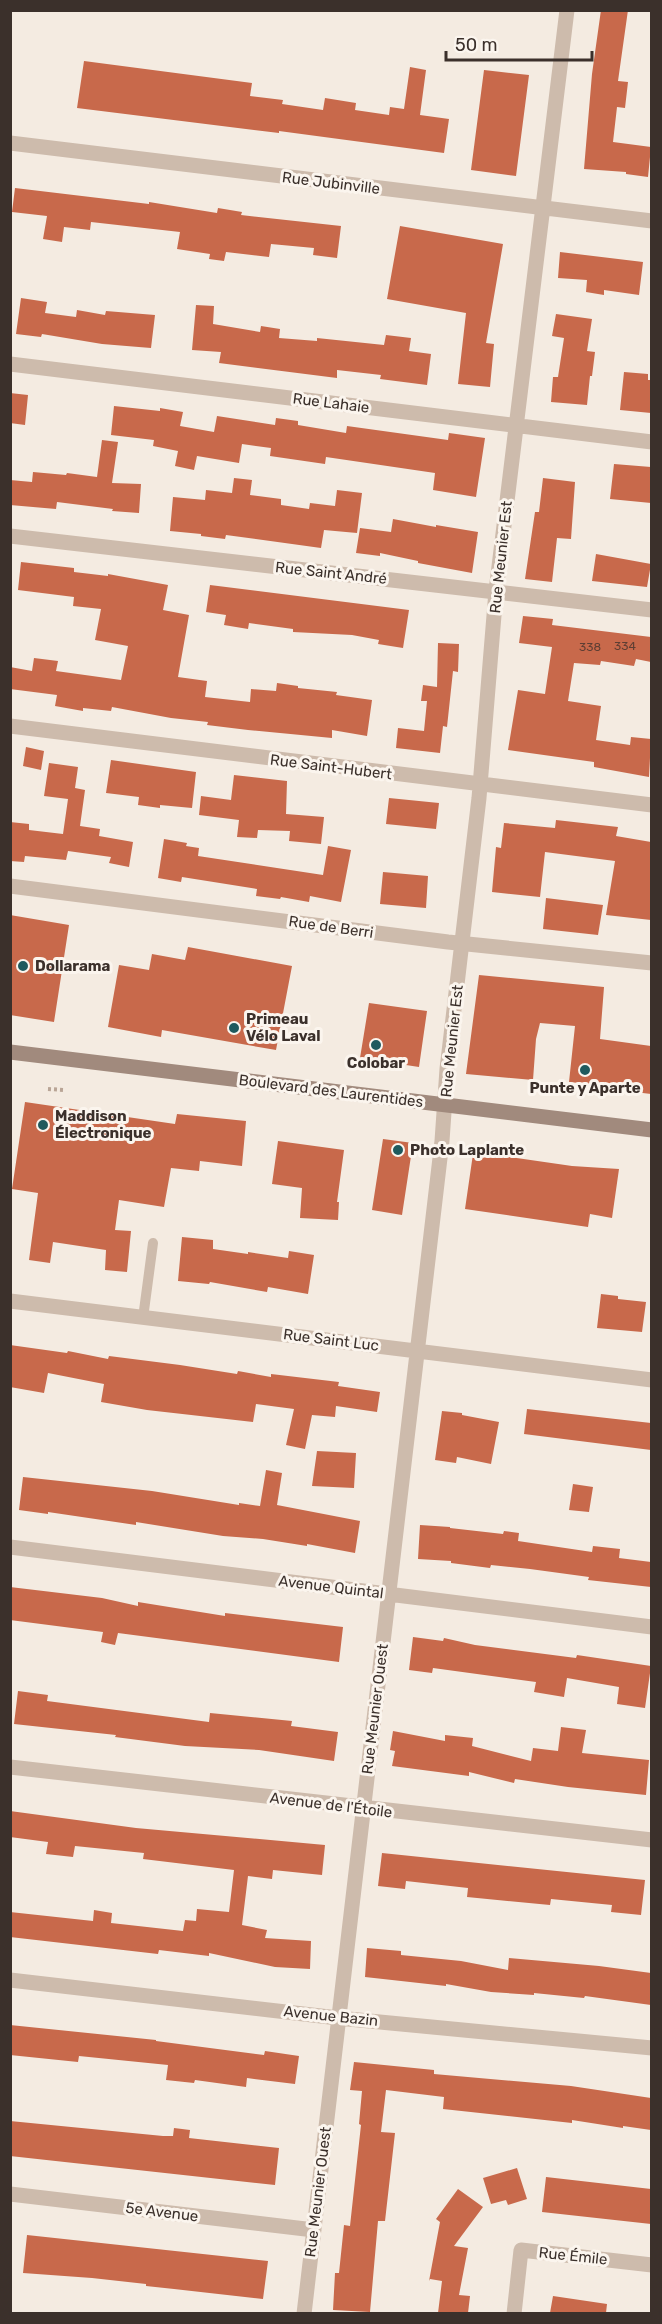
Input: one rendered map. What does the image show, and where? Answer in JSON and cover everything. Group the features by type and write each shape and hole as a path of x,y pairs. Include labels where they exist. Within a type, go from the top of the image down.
{"main road":[{"name":"Boulevard des Laurentides","path":"10,1052 651,1130"}],"street":[{"name":"Rue Meunier Est","path":"445,1105 447,1068 480,786 496,591 567,10"},
{"name":"Rue Jubinville","path":"10,143 651,221"},
{"name":"Rue Lahaie","path":"10,364 651,442"},
{"name":"Rue Saint André","path":"10,536 651,610"},
{"name":"Rue Saint-Hubert","path":"10,726 651,806"},
{"name":"Rue de Berri","path":"10,886 463,944 651,963"},
{"name":"Rue Meunier Ouest","path":"303,2313 418,1351 445,1105"},
{"name":"Rue Saint Luc","path":"10,1301 651,1380"},
{"name":"Avenue Quintal","path":"10,1547 651,1627"},
{"name":"Avenue de l'Étoile","path":"10,1767 651,1840"},
{"name":"Avenue Bazin","path":"10,1980 338,2018 651,2048"},
{"name":"5e Avenue","path":"10,2193 314,2230"},
{"name":"Rue Émile","path":"514,2313 521,2250 651,2265"}],"lane":[{"path":"143,1318 153,1243"}],"path":[{"path":"48,1089 65,1090"}],"building":[{"path":"601,10 628,10 618,81 628,82 625,108 617,107 613,142 651,147 648,177 626,174 626,172 584,169 592,74"},
{"path":"84,61 252,83 250,96 283,100 282,104 323,110 325,98 356,103 355,110 389,115 390,107 404,109 410,67 426,70 420,115 449,119 444,153 77,108"},
{"path":"484,70 529,75 516,176 471,170"},
{"path":"15,188 149,204 149,202 217,213 218,208 242,212 241,215 341,226 337,258 313,255 314,248 271,244 269,257 226,252 224,261 209,259 210,254 177,249 180,232 91,222 90,230 64,227 62,242 43,239 47,216 12,212"},
{"path":"400,226 503,244 486,343 494,344 490,387 458,384 466,313 387,299"},
{"path":"560,252 643,262 639,295 604,290 604,295 586,292 587,280 558,278"},
{"path":"21,298 47,302 45,313 76,317 77,310 105,315 106,311 155,315 151,348 102,344 42,334 41,337 16,334"},
{"path":"196,305 214,306 213,324 260,332 261,326 280,329 279,338 317,341 317,338 384,345 386,335 411,338 409,351 431,354 427,385 380,379 381,375 337,370 337,378 219,363 221,352 192,350"},
{"path":"556,314 592,319 587,351 595,352 587,405 551,402 553,377 558,377 564,338 552,336"},
{"path":"624,372 648,374 648,380 651,380 651,413 620,410"},
{"path":"10,393 28,395 25,425 10,423"},
{"path":"114,406 160,411 160,408 183,412 180,426 214,432 217,416 275,425 276,418 298,421 298,425 346,433 347,426 448,440 449,433 485,438 476,497 433,490 435,473 326,457 325,464 270,456 271,448 242,444 239,463 197,456 194,470 175,466 178,451 153,446 154,440 111,435"},
{"path":"102,440 118,442 112,483 141,484 139,513 57,502 56,509 10,505 10,480 32,482 33,472 97,477"},
{"path":"614,464 651,467 651,503 610,499"},
{"path":"234,478 252,480 250,495 281,499 281,505 309,509 310,503 335,506 337,490 362,493 357,533 324,530 321,548 226,535 225,539 170,531 173,497 205,500 206,490 232,493"},
{"path":"543,478 575,482 571,539 557,538 552,582 525,579 535,512 539,512"},
{"path":"393,519 478,532 472,573 380,553 380,556 356,553 360,528 391,532"},
{"path":"596,554 651,564 647,587 592,581"},
{"path":"21,562 74,568 74,572 108,576 108,574 168,585 163,610 189,615 178,677 207,681 205,697 250,702 251,689 276,691 277,683 372,700 367,736 332,730 332,738 248,730 207,725 208,722 112,707 111,711 83,708 83,711 55,706 57,695 10,689 10,667 32,671 34,658 58,661 56,671 121,680 128,646 95,640 101,609 73,606 74,597 18,590"},
{"path":"210,585 409,610 403,648 378,644 379,640 352,635 293,632 293,629 249,623 248,629 224,625 226,615 206,612"},
{"path":"523,616 553,619 552,625 651,637 651,662 636,659 634,666 601,661 600,665 574,663 568,701 601,706 596,740 630,745 631,737 651,739 649,777 594,767 594,762 508,750 518,690 545,694 552,647 519,643"},
{"path":"438,643 459,644 458,672 453,671 447,727 443,726 440,753 396,748 398,728 424,731 427,701 421,701 423,685 437,687"},
{"path":"26,747 44,751 41,770 23,766"},
{"path":"111,760 196,772 192,808 138,805 139,797 106,793"},
{"path":"49,763 78,767 75,788 85,790 80,826 100,829 99,836 133,842 129,867 109,863 111,857 68,851 66,860 25,856 24,862 10,861 10,822 29,824 29,830 63,834 68,799 44,796"},
{"path":"234,775 287,781 286,814 324,817 321,844 289,841 290,831 258,830 257,838 237,837 239,820 199,815 201,796 231,800"},
{"path":"389,798 439,803 436,829 386,824"},
{"path":"556,820 618,827 616,836 651,842 651,920 606,915 615,861 545,852 540,897 492,892 496,847 501,848 504,823 555,828"},
{"path":"164,839 187,843 186,846 199,848 198,856 323,875 328,846 351,850 341,902 310,896 309,902 281,897 280,899 256,896 257,889 182,877 181,882 158,878"},
{"path":"383,872 428,876 426,908 380,904"},
{"path":"546,898 603,905 598,935 543,929"},
{"path":"10,915 69,925 54,1022 10,1015"},
{"path":"188,947 292,966 276,1050 162,1030 161,1037 108,1027 119,965 149,970 152,954 185,960"},
{"path":"479,975 604,987 600,1039 651,1046 651,1094 610,1089 611,1086 569,1082 575,1026 540,1023 536,1039 533,1080 466,1074"},
{"path":"369,1003 427,1011 419,1067 360,1058"},
{"path":"25,1102 175,1124 177,1114 246,1121 242,1166 200,1161 199,1171 171,1168 164,1207 119,1200 115,1230 131,1231 127,1272 105,1270 106,1250 53,1242 50,1263 29,1260 38,1193 12,1189"},
{"path":"383,1139 413,1143 402,1215 372,1210"},
{"path":"278,1141 344,1150 337,1202 339,1202 338,1220 300,1218 302,1188 272,1184"},
{"path":"473,1154 488,1156 489,1154 572,1166 619,1169 612,1218 590,1214 588,1227 465,1209"},
{"path":"182,1237 213,1240 213,1249 248,1254 248,1252 288,1258 289,1251 314,1255 308,1294 268,1287 267,1292 210,1282 209,1284 178,1281"},
{"path":"601,1294 618,1296 618,1299 646,1302 642,1332 597,1328"},
{"path":"10,1345 237,1374 238,1371 271,1377 271,1374 339,1382 338,1386 380,1392 377,1412 336,1406 335,1417 312,1415 305,1449 286,1445 294,1409 256,1404 253,1422 147,1410 101,1402 104,1384 48,1373 44,1393 10,1387"},
{"path":"527,1409 651,1423 651,1450 524,1434"},
{"path":"442,1411 462,1413 462,1415 499,1422 491,1464 457,1457 456,1463 435,1460"},
{"path":"317,1451 356,1453 354,1488 312,1486"},
{"path":"266,1470 282,1473 277,1505 360,1521 355,1553 307,1544 307,1546 223,1536 136,1522 136,1525 19,1510 23,1477 260,1506"},
{"path":"573,1484 593,1487 589,1512 569,1510"},
{"path":"420,1525 503,1534 504,1531 519,1533 518,1541 592,1552 593,1546 620,1549 619,1558 651,1562 651,1587 588,1580 589,1577 530,1569 491,1565 490,1568 451,1563 451,1561 418,1559"},
{"path":"10,1587 102,1598 138,1606 138,1602 225,1616 225,1613 343,1627 339,1662 118,1633 115,1645 101,1642 103,1632 10,1620"},
{"path":"413,1637 443,1641 444,1638 475,1645 576,1658 577,1655 651,1666 645,1708 617,1704 619,1687 567,1678 564,1697 534,1692 536,1682 433,1668 432,1673 409,1670"},
{"path":"18,1691 48,1695 47,1701 209,1722 210,1713 292,1721 291,1726 338,1732 334,1761 259,1750 185,1746 115,1737 116,1735 14,1724"},
{"path":"561,1727 586,1730 582,1753 649,1760 646,1795 515,1779 514,1783 469,1772 469,1776 392,1766 395,1751 390,1750 393,1731 445,1741 445,1735 473,1738 472,1746 531,1761 533,1748 558,1751"},
{"path":"10,1811 136,1828 325,1845 322,1875 273,1870 272,1879 248,1876 242,1925 267,1930 265,1938 311,1941 310,1969 275,1967 209,1953 209,1956 159,1950 158,1954 10,1937 10,1912 93,1921 94,1910 112,1913 111,1923 183,1931 185,1920 196,1921 197,1909 229,1912 234,1870 143,1859 144,1853 75,1846 73,1857 46,1854 48,1842 10,1837"},
{"path":"382,1853 645,1880 641,1915 611,1912 612,1905 551,1899 550,1905 467,1897 468,1888 406,1881 405,1889 378,1886"},
{"path":"367,1948 401,1951 401,1955 461,1961 508,1970 509,1958 651,1973 651,2005 585,1996 584,1998 491,1992 446,1984 446,1986 365,1977"},
{"path":"10,2025 156,2040 264,2055 265,2051 299,2056 295,2084 247,2078 246,2087 195,2080 194,2083 166,2080 168,2065 79,2056 78,2062 10,2055"},
{"path":"354,2062 434,2070 434,2074 571,2086 651,2098 651,2130 572,2120 572,2123 443,2109 444,2097 386,2090 381,2132 395,2133 385,2221 378,2221 370,2312 333,2310 335,2273 339,2273 344,2225 350,2226 361,2125 359,2124 362,2091 350,2090"},
{"path":"10,2121 163,2136 173,2136 174,2128 190,2130 189,2138 279,2148 275,2185 10,2156"},
{"path":"517,2168 527,2199 508,2205 506,2200 491,2204 483,2178"},
{"path":"546,2177 651,2189 651,2224 542,2212"},
{"path":"458,2189 483,2207 454,2246 468,2248 459,2295 470,2296 468,2313 438,2313 442,2281 430,2279 429,2281 440,2222 436,2219"},
{"path":"27,2235 268,2261 263,2299 92,2278 23,2273"},
{"path":"553,2296 607,2304 606,2313 550,2313"}],"place":[{"name":"Dollarama","path":"23,966"},
{"name":"Primeau Vélo Laval","path":"234,1028"},
{"name":"Colobar","path":"376,1045"},
{"name":"Punte y Aparte","path":"585,1070"},
{"name":"Maddison Électronique","path":"43,1125"},
{"name":"Photo Laplante","path":"398,1150"}]}
